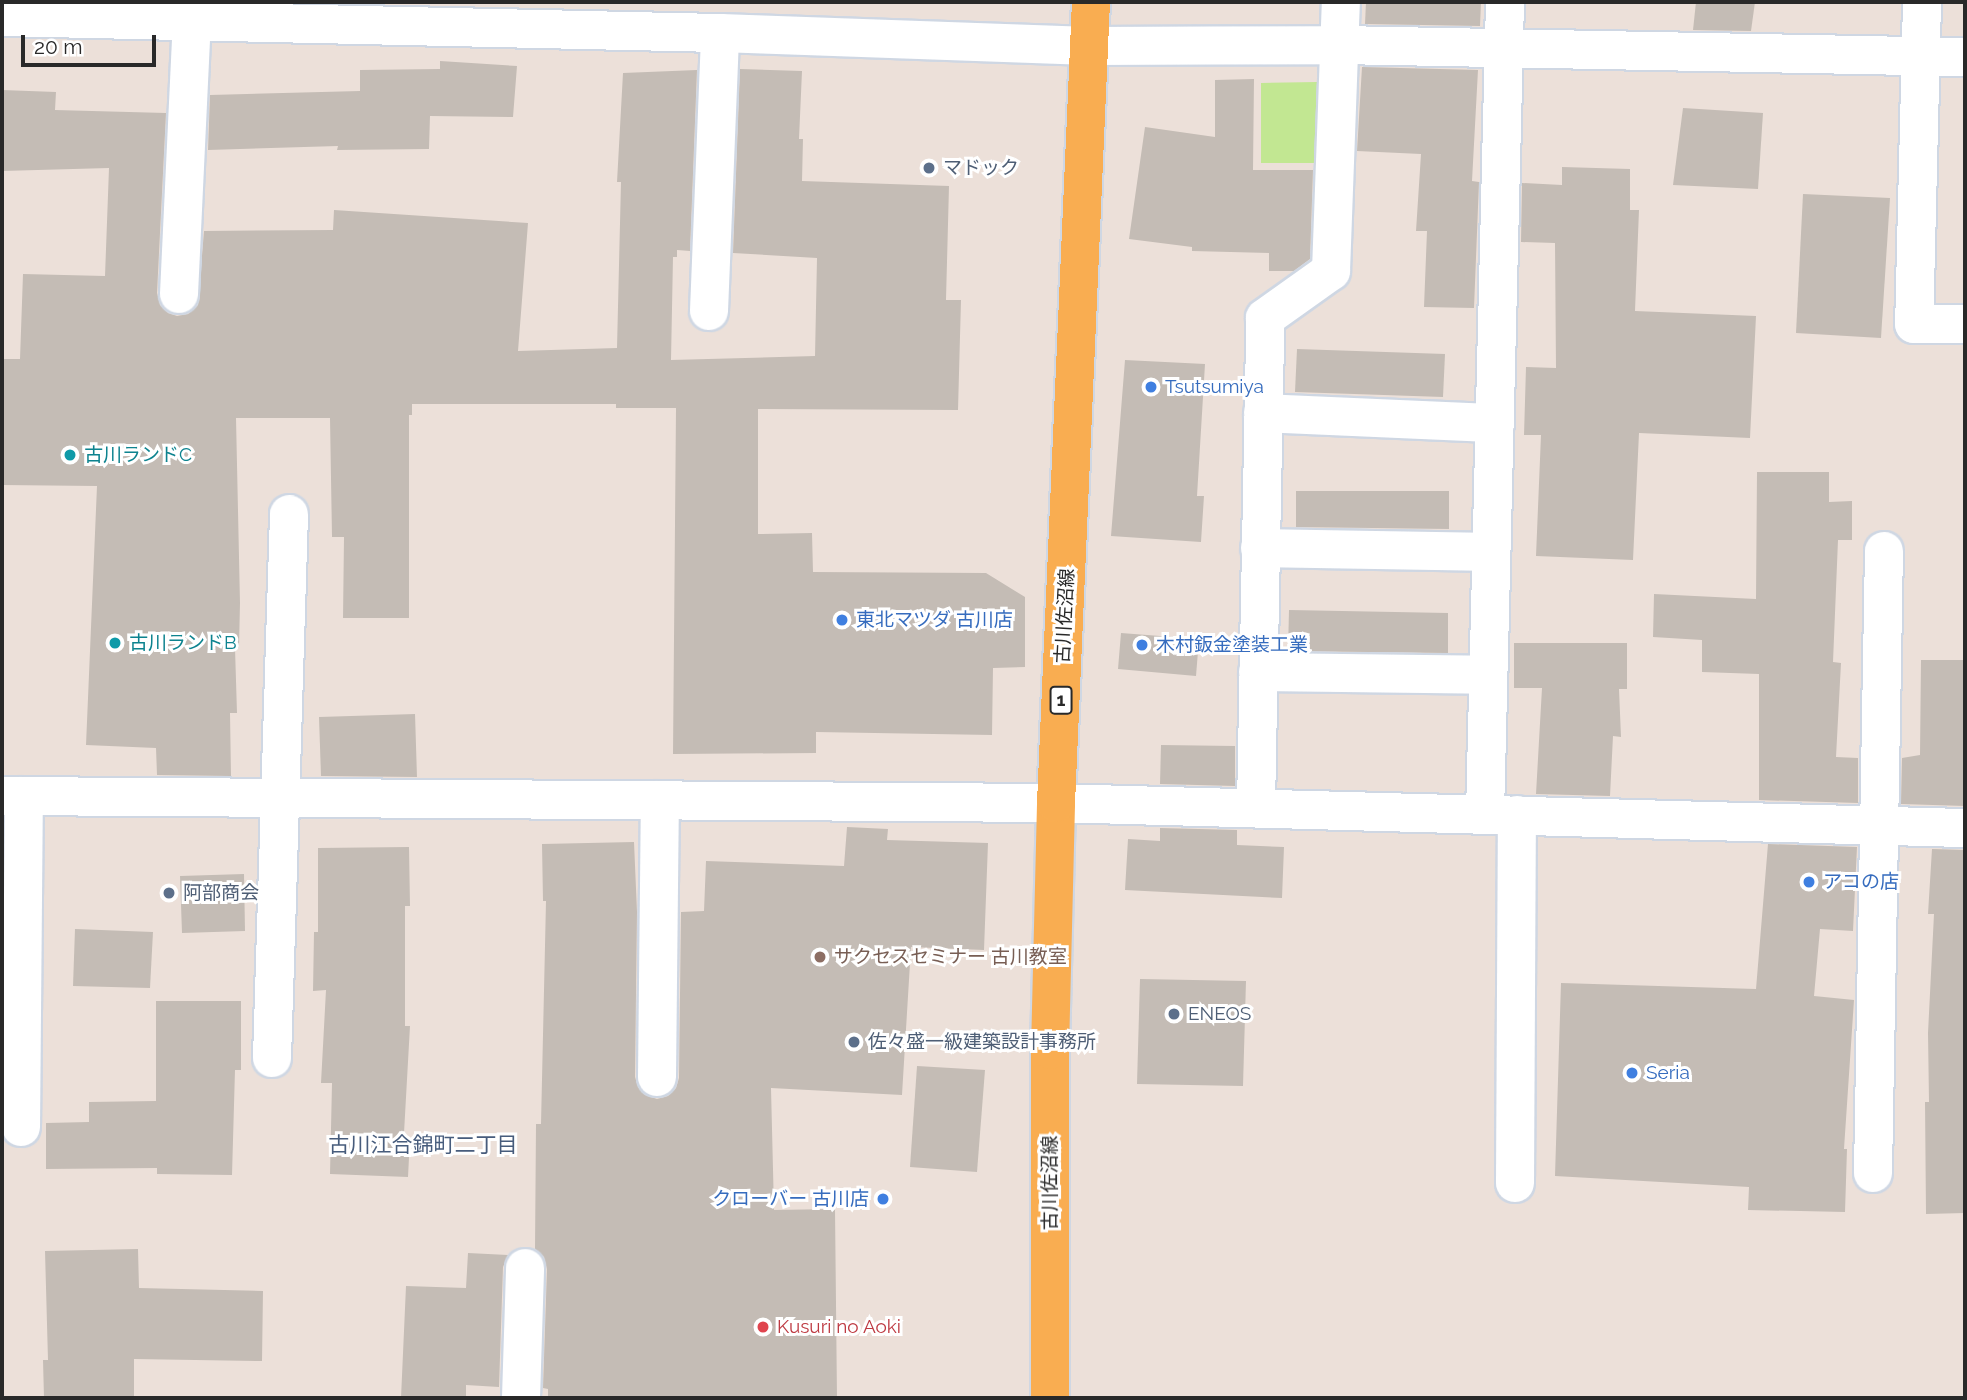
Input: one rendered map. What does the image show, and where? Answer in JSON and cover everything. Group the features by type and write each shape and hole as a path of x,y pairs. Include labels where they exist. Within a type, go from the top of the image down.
{"main road":[{"name":"古川佐沼線","path":"1050,1398 1050,1050 1056,803 1091,2"}],"street":[{"path":"1256,807 1265,318 1331,271 1340,2"},
{"path":"1505,2 1488,675 1501,815 1515,1183"},
{"path":"1922,2 1914,324 1965,324"},
{"path":"2,17 720,33 1090,46 1339,45 1965,57"},
{"path":"179,294 192,22"},
{"path":"709,311 720,33"},
{"path":"1263,413 1495,423"},
{"path":"272,1058 289,514"},
{"path":"1261,548 1491,552"},
{"path":"1874,1173 1884,551"},
{"path":"1258,672 1488,675"},
{"path":"21,1127 13,796 1056,803 1965,828"},
{"path":"657,1076 660,800"},
{"path":"521,1398 525,1268"}],"green space":[{"path":"1317,82 1316,163 1261,163 1261,83"}],"building":[{"path":"1366,2 1481,2 1480,26 1365,24"},
{"path":"1696,2 1755,2 1751,31 1693,30"},
{"path":"440,61 517,66 513,117 430,116 429,149 337,150 338,146 208,150 210,95 360,91 360,70 440,69"},
{"path":"1362,67 1478,70 1472,181 1479,182 1474,308 1424,307 1427,231 1416,231 1421,154 1357,151"},
{"path":"740,69 802,71 799,139 803,139 802,181 949,186 946,300 961,300 958,410 758,409 758,534 812,533 813,572 986,573 1025,597 1025,667 993,668 992,735 816,732 816,753 673,754 676,408 616,408 616,404 412,404 412,415 409,415 409,618 343,618 344,537 332,537 330,418 236,418 240,603 239,648 235,648 237,713 230,713 231,776 157,775 156,748 86,745 97,486 2,485 2,359 20,359 23,274 105,276 109,168 2,171 2,90 56,92 55,110 166,113 157,293 160,305 168,313 177,316 188,314 198,305 204,231 333,230 334,210 528,223 518,351 617,348 621,182 617,182 623,73 697,70 690,251 677,250 677,257 673,257 671,360 815,356 817,258 733,253"},
{"path":"1254,79 1253,170 1313,170 1310,259 1294,271 1269,271 1269,253 1192,251 1192,247 1129,239 1145,127 1215,137 1215,80"},
{"path":"1683,108 1763,113 1758,189 1673,185"},
{"path":"1562,167 1630,169 1630,210 1639,210 1635,311 1756,316 1750,438 1639,433 1633,560 1536,556 1541,435 1524,435 1526,367 1556,368 1555,243 1521,242 1522,183 1562,185"},
{"path":"1803,194 1890,198 1881,338 1796,333"},
{"path":"1297,349 1445,354 1443,397 1295,392"},
{"path":"1125,360 1205,364 1197,496 1204,496 1201,542 1111,536"},
{"path":"1757,472 1829,472 1829,502 1852,501 1852,540 1838,540 1833,662 1841,663 1836,757 1858,758 1858,803 1759,800 1759,674 1702,672 1702,640 1653,637 1654,594 1756,599"},
{"path":"1296,491 1449,491 1449,529 1296,527"},
{"path":"1289,610 1448,613 1448,653 1288,651"},
{"path":"1121,633 1199,639 1196,676 1118,669"},
{"path":"1514,643 1627,643 1627,689 1619,689 1621,737 1613,736 1610,796 1536,794 1542,688 1514,688"},
{"path":"1921,660 1965,660 1965,806 1901,804 1902,758 1920,755"},
{"path":"415,714 417,777 321,776 319,717"},
{"path":"1161,745 1235,746 1235,786 1160,784"},
{"path":"847,827 888,829 887,840 988,843 984,950 911,947 902,1095 771,1088 774,1210 835,1209 837,1398 548,1398 548,1389 543,1388 547,1269 544,1257 535,1249 536,1124 541,1124 546,901 543,901 542,844 634,842 637,912 635,1077 638,1087 645,1095 657,1099 668,1096 676,1088 679,1078 681,912 704,911 706,861 844,866"},
{"path":"1160,828 1237,830 1237,845 1284,847 1282,898 1125,890 1128,839 1160,841"},
{"path":"1768,844 1857,847 1853,931 1820,929 1814,996 1854,1000 1844,1149 1847,1149 1845,1212 1748,1210 1749,1187 1555,1176 1561,983 1756,989"},
{"path":"409,847 410,906 405,906 405,1026 410,1026 404,1133 410,1138 408,1177 330,1174 332,1083 321,1083 326,990 313,991 314,932 318,932 318,848"},
{"path":"1932,849 1965,850 1965,1213 1926,1214 1925,1102 1929,1102 1928,1033 1934,914 1928,914"},
{"path":"244,874 245,931 182,933 180,876"},
{"path":"75,929 153,932 150,988 73,986"},
{"path":"1140,979 1246,981 1243,1086 1137,1084"},
{"path":"156,1001 241,1001 241,1070 235,1070 232,1175 157,1174 157,1168 46,1169 46,1123 89,1122 89,1102 156,1101"},
{"path":"917,1066 985,1070 977,1172 910,1167"},
{"path":"138,1249 139,1288 263,1291 262,1361 134,1359 134,1398 44,1398 43,1360 48,1360 45,1251"},
{"path":"468,1253 508,1255 503,1267 499,1387 466,1385 466,1398 401,1398 406,1286 466,1288"}],"place":[{"name":"マドック","path":"929,168"},
{"name":"Tsutsumiya","path":"1151,387"},
{"name":"古川ランドC","path":"70,455"},
{"name":"東北マツダ 古川店","path":"842,620"},
{"name":"古川ランドB","path":"115,643"},
{"name":"木村鈑金塗装工業","path":"1142,645"},
{"name":"アコの店","path":"1809,882"},
{"name":"阿部商会","path":"169,893"},
{"name":"サクセスセミナー 古川教室","path":"820,957"},
{"name":"ENEOS","path":"1174,1014"},
{"name":"佐々盛一級建築設計事務所","path":"854,1042"},
{"name":"Seria","path":"1632,1073"},
{"name":"クローバー 古川店","path":"883,1199"},
{"name":"Kusuri no Aoki","path":"763,1327"}],"district":[{"name":"古川江合錦町二丁目","path":"423,1145"}]}
